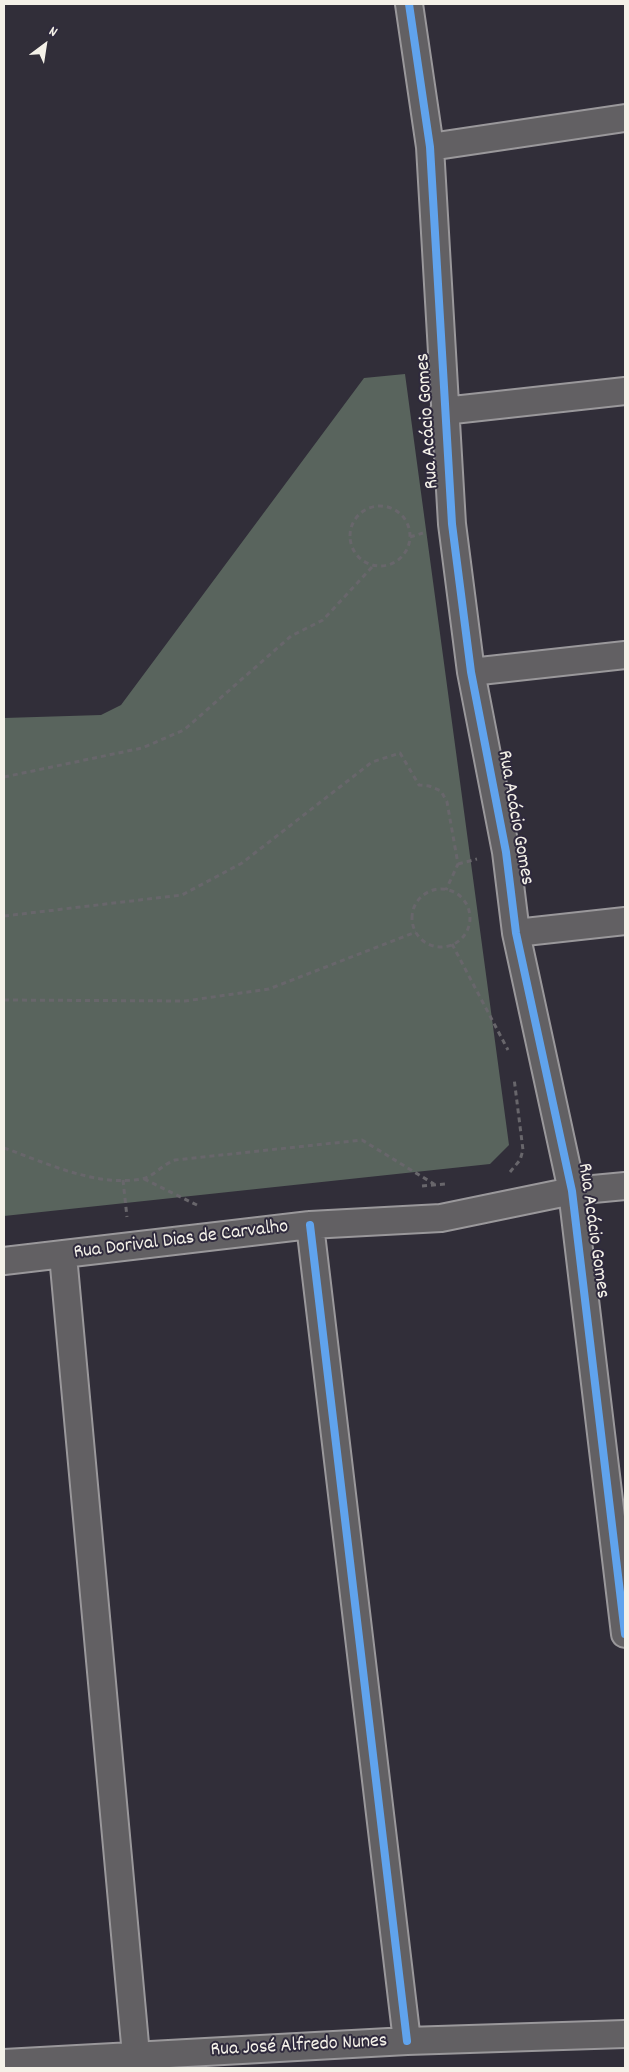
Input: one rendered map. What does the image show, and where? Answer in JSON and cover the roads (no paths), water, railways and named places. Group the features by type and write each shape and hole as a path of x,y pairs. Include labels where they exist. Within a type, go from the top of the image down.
{"street":[{"name":"Rua Acácio Gomes","path":"409,4 430,147 452,524 471,672 506,852 516,933 572,1191 625,1634"},
{"path":"430,147 625,118"},
{"path":"444,411 625,391"},
{"path":"471,672 625,655"},
{"path":"516,933 625,921"},
{"name":"Rua Dorival Dias de Carvalho","path":"4,1261 310,1225 441,1218 572,1191 625,1186"},
{"path":"310,1225 407,2041"},
{"path":"63,1255 136,2055"},
{"name":"Rua José Alfredo Nunes","path":"4,2062 407,2041 625,2034"}]}
